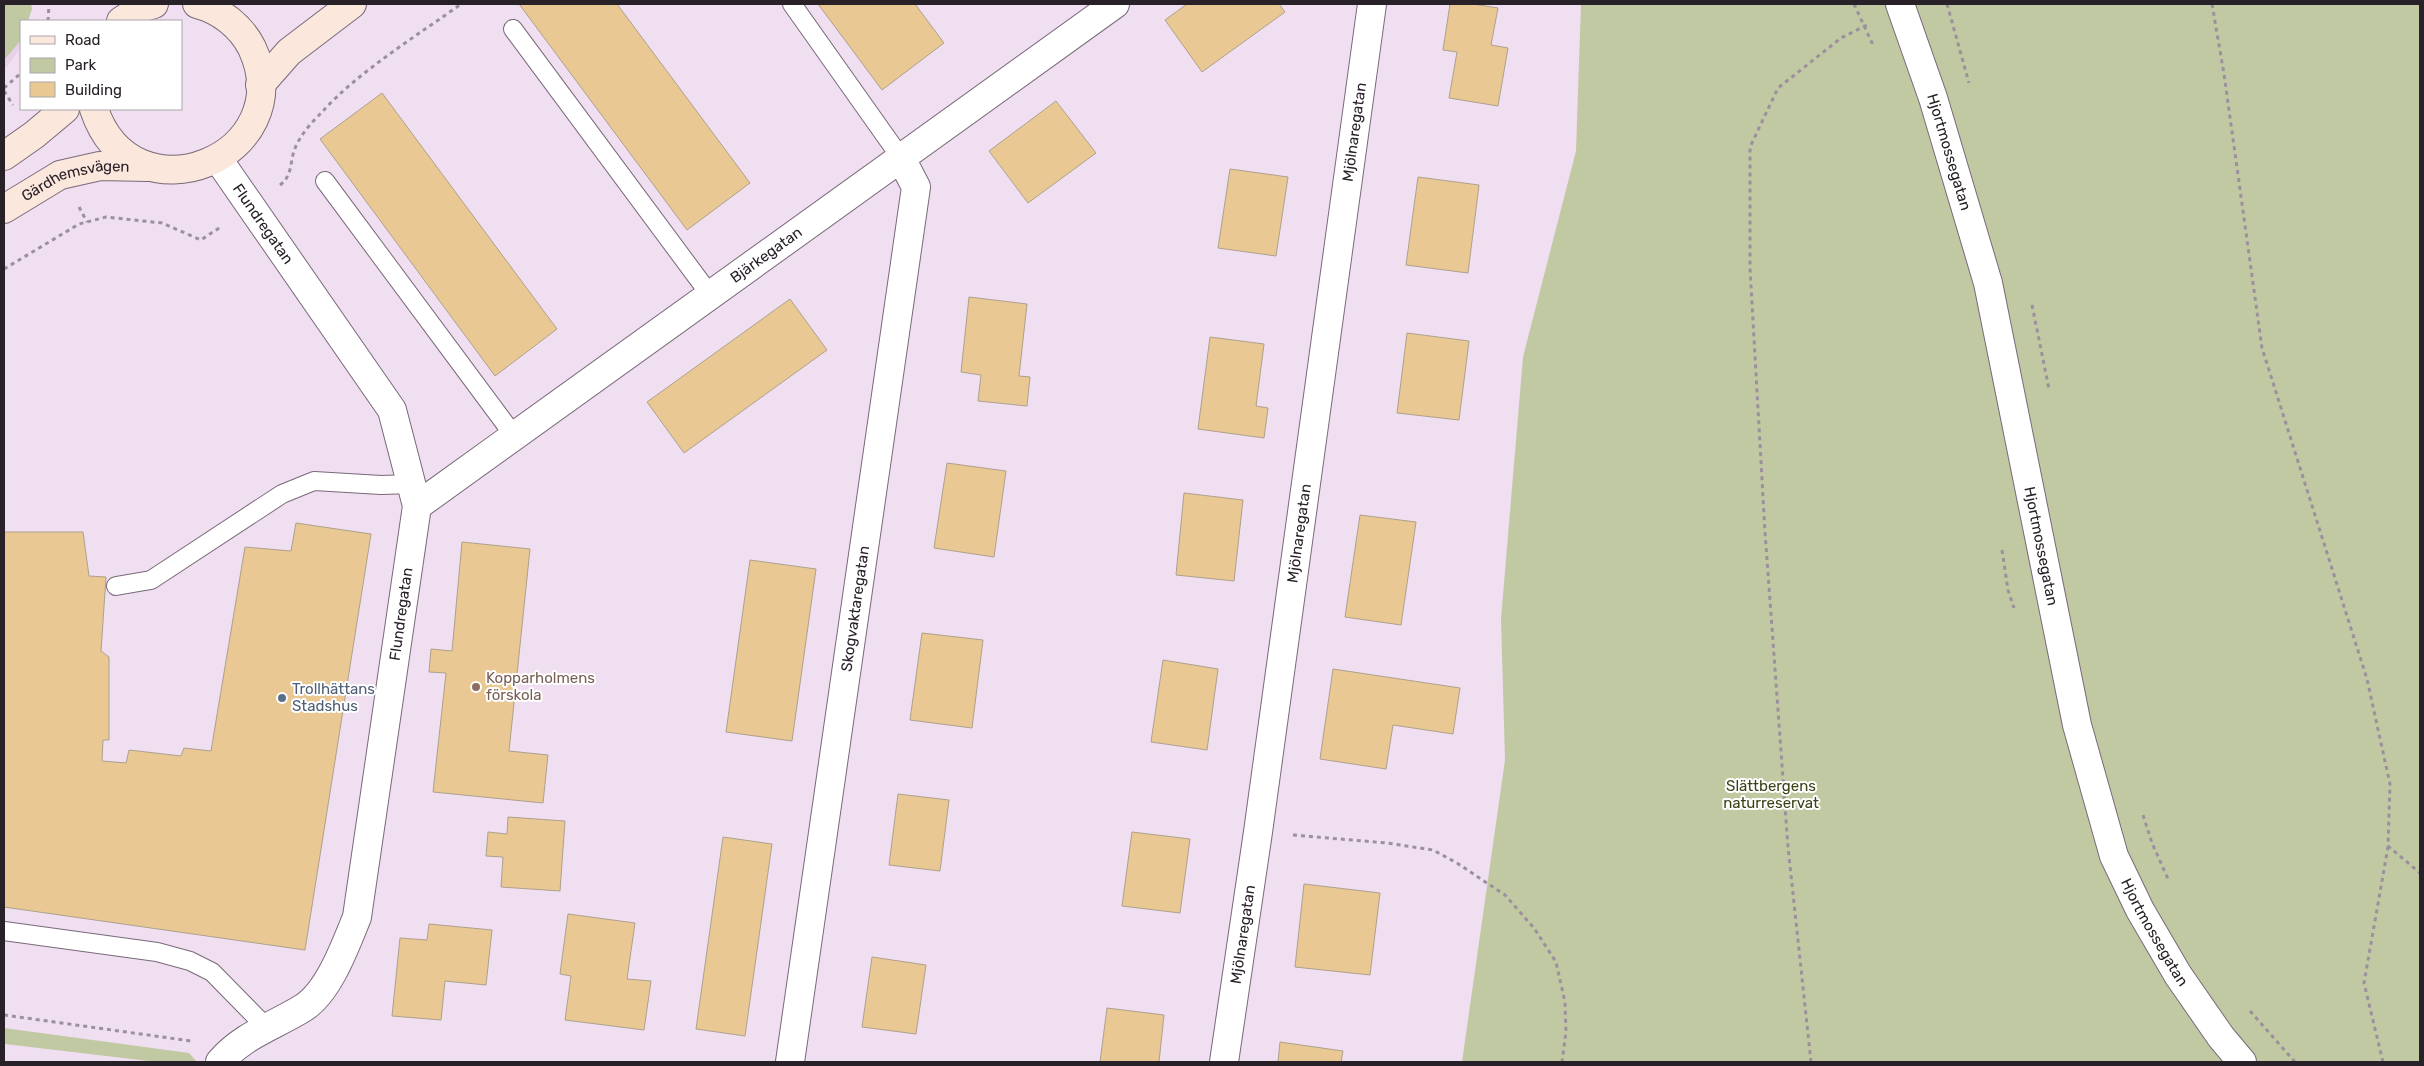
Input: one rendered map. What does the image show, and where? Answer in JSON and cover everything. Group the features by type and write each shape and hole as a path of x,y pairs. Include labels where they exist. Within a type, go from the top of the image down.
{"main road":[{"path":"123,14 154,4"},
{"path":"260,85 289,52 352,4"},
{"name":"Gärdhemsvägen","path":"4,209 60,175 100,166 186,170 218,159 230,150 250,128 256,114 260,85 258,64 250,44 220,7"},
{"path":"4,156 34,135 63,110"},
{"name":"Gärdhemsvägen","path":"94,110 99,123 115,146 138,162 151,167"}],"street":[{"name":"Mjölnaregatan","path":"1224,1062 1258,832 1372,4"},
{"name":"Bjärkegatan","path":"415,495 514,437 901,158 1100,8"},
{"name":"Hjortmossegatan","path":"1902,9 1933,98 1988,283 2077,725 2114,856 2140,910 2178,975 2221,1037 2242,1062"},
{"name":"Skogvaktaregatan","path":"790,1062 916,187 901,158"},
{"name":"Flundregatan","path":"218,159 392,410 415,495 357,917 342,956 325,984 305,1007 240,1042 220,1062"}],"lane":[{"path":"792,4 901,158"},
{"path":"513,29 711,296"},
{"path":"325,181 514,437"},
{"path":"116,586 151,580 282,494 314,480 381,485 415,495"},
{"path":"4,931 157,952 190,961 212,972 266,1027"}],"path":[{"path":"48,20 49,4"},
{"path":"1947,4 1970,87"},
{"path":"2212,4 2224,74 2262,348 2367,679 2390,784 2388,846 2364,982 2383,1062"},
{"path":"1811,1062 1788,847 1765,532 1750,268 1750,147 1778,88 1841,38 1902,9"},
{"path":"4,88 20,74"},
{"path":"2030,297 2038,326 2050,394"},
{"path":"2140,806 2152,843 2171,885"},
{"path":"1258,832 1387,843 1433,850 1457,863 1505,895 1534,928 1556,962 1565,1002 1566,1032 1562,1062"},
{"path":"2388,846 2420,873"},
{"path":"2244,1003 2295,1062"},
{"path":"4,1015 191,1042 220,1062"}],"shaded area":[{"path":"4,4 20,4 29,20 20,20 20,48 4,70"}],"green space":[{"path":"4,4 31,4 32,9 28,20 20,20 20,41 4,60"},
{"name":"Slättbergens naturreservat","path":"1581,4 2420,4 2420,1062 1462,1062 1505,760 1501,619 1523,357 1576,151"},
{"path":"4,1028 189,1053 197,1062 157,1062 5,1044 4,1050"}],"building":[{"path":"519,4 617,4 750,183 687,230"},
{"path":"818,4 915,4 944,43 882,90"},
{"path":"1187,4 1279,4 1285,12 1202,72 1165,20"},
{"path":"1450,4 1473,4 1498,8 1491,45 1508,48 1498,106 1449,98 1457,52 1443,50"},
{"path":"382,93 557,329 495,376 320,139"},
{"path":"1056,101 1096,153 1028,203 989,151"},
{"path":"1230,169 1288,177 1276,256 1218,248"},
{"path":"1418,177 1479,185 1468,273 1406,265"},
{"path":"969,297 1027,304 1019,376 1030,377 1027,406 978,401 981,375 961,372"},
{"path":"790,299 827,350 684,453 647,402"},
{"path":"1407,333 1469,341 1459,420 1397,413"},
{"path":"1210,337 1264,344 1256,406 1268,408 1264,438 1198,429"},
{"path":"947,463 1006,471 994,557 934,548"},
{"path":"1184,493 1243,500 1234,581 1176,575"},
{"path":"1360,515 1416,522 1401,625 1345,617"},
{"name":"Trollhättans Stadshus","path":"296,523 371,534 305,950 4,907 4,532 83,532 89,576 106,577 101,651 109,657 109,740 103,740 102,761 126,763 129,750 181,756 184,748 211,751 245,547 291,551"},
{"path":"462,542 530,549 509,751 548,755 543,803 433,792 446,673 429,672 431,649 452,651"},
{"path":"750,560 816,569 792,741 726,732"},
{"path":"922,633 983,640 972,728 910,720"},
{"path":"1163,660 1218,669 1207,750 1151,742"},
{"path":"1333,669 1460,688 1453,734 1393,725 1386,769 1320,759"},
{"path":"898,794 949,800 940,871 889,865"},
{"path":"508,817 565,821 560,891 501,887 503,857 486,856 488,832 507,834"},
{"path":"1132,832 1190,839 1180,913 1122,906"},
{"path":"723,837 772,844 745,1036 696,1029"},
{"path":"1304,884 1380,893 1370,975 1295,967"},
{"path":"568,914 635,923 627,979 651,981 644,1030 565,1020 571,976 560,974"},
{"path":"429,924 492,930 486,985 445,981 441,1020 392,1016 400,938 427,940"},
{"path":"872,957 926,965 916,1034 862,1027"},
{"path":"1107,1008 1164,1015 1159,1062 1100,1062"},
{"path":"1280,1042 1343,1051 1341,1062 1278,1062"}],"place":[{"name":"Kopparholmens förskola","path":"476,687"},
{"name":"Trollhättans Stadshus","path":"282,698"}]}
